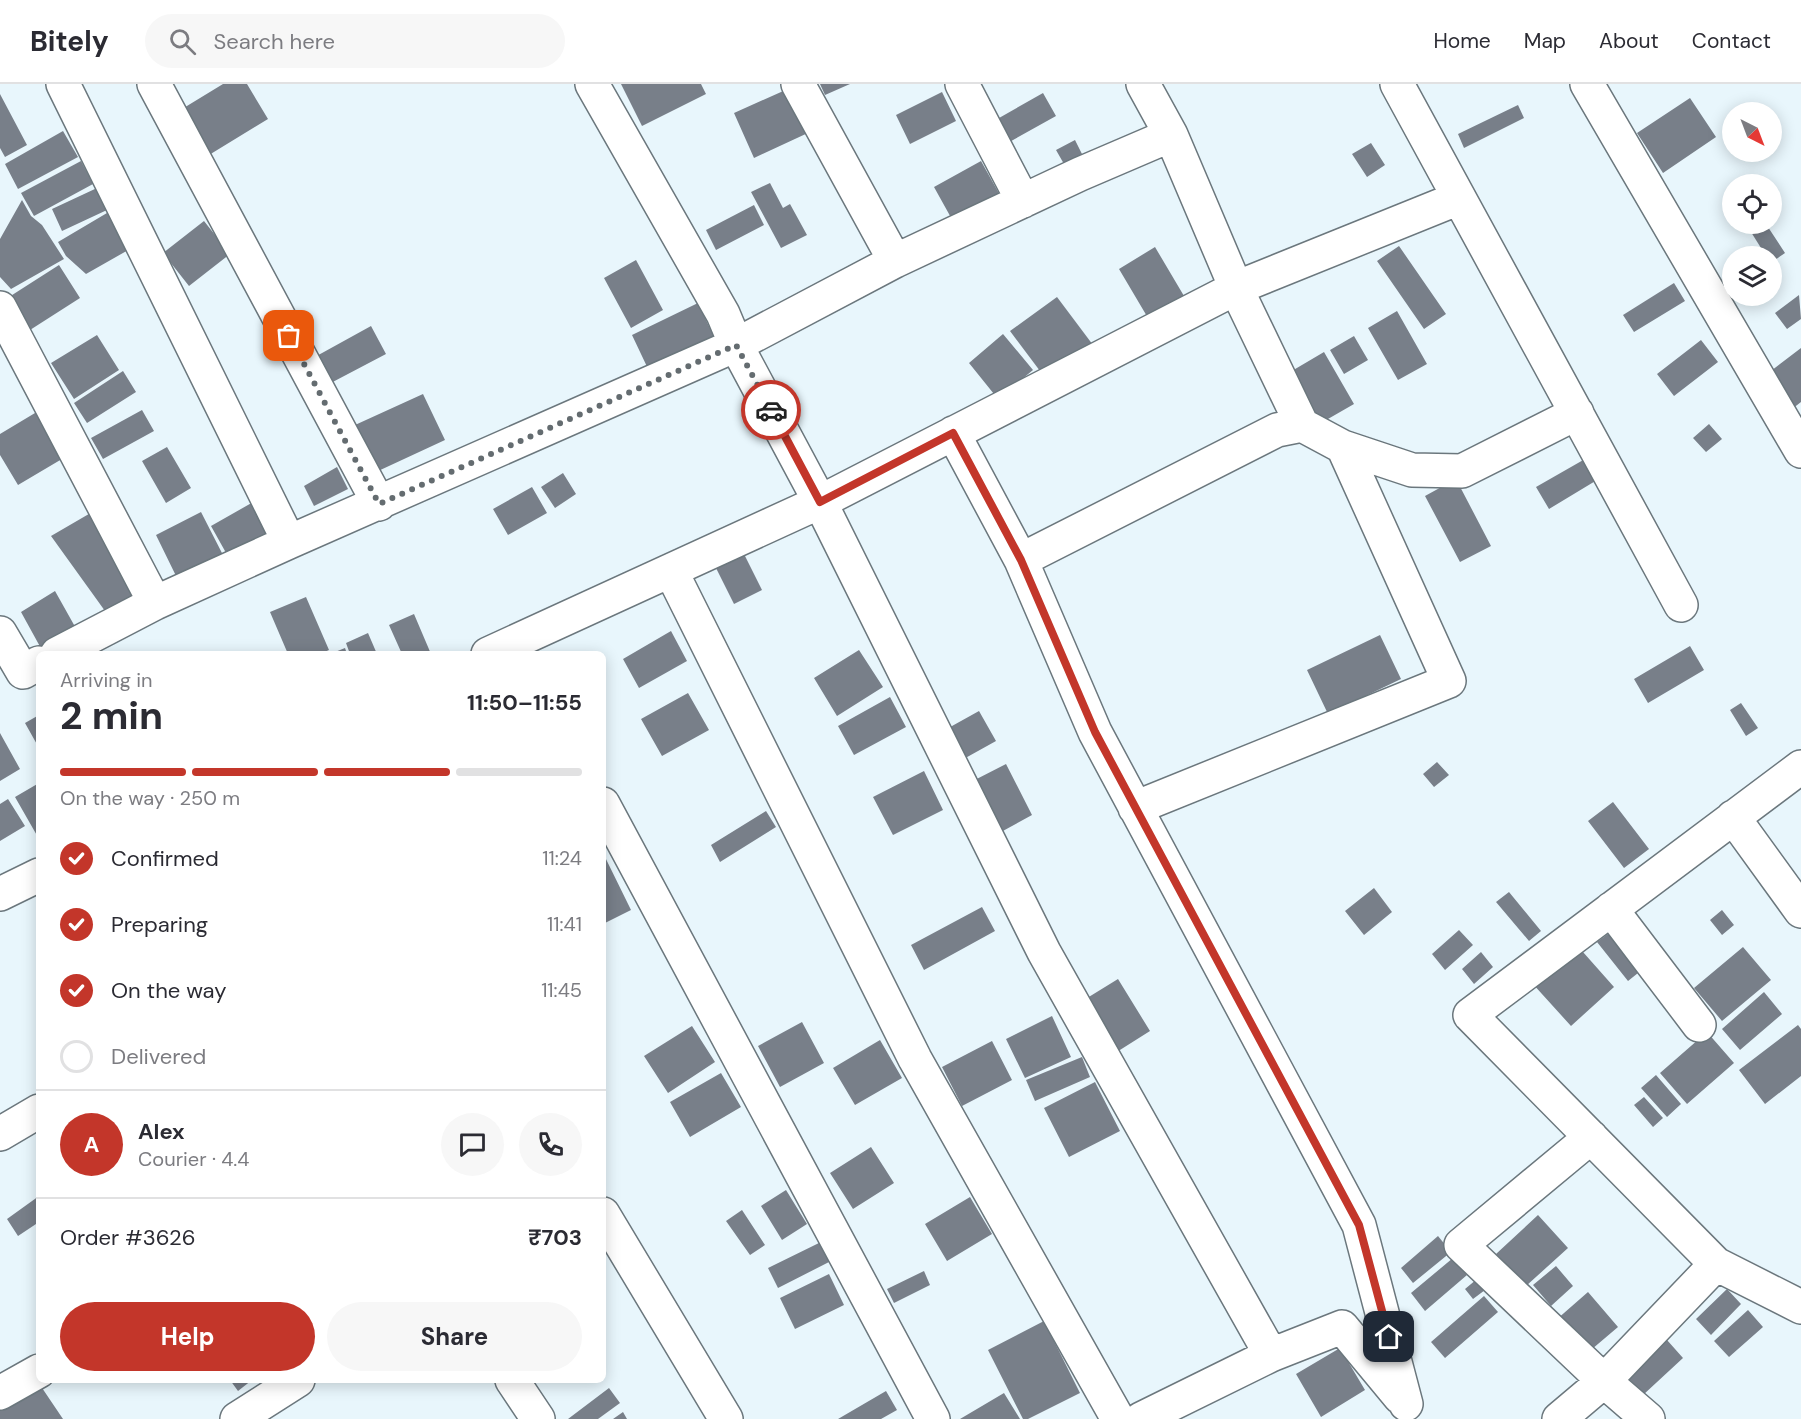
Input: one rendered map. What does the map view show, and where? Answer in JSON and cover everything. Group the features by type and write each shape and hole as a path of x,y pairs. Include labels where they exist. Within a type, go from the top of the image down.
{"street":[{"path":"63,84 289,542"},
{"path":"154,84 379,504"},
{"path":"592,84 723,314 736,345 820,502 1044,952 1270,1355"},
{"path":"798,84 895,261"},
{"path":"962,84 1023,201"},
{"path":"1143,84 1171,135 1236,288 1302,425 1343,447 1412,470 1462,471 1577,413"},
{"path":"1397,84 1681,605"},
{"path":"1587,84 1801,451"},
{"path":"63,651 155,603 289,542 736,345 895,261 1171,135"},
{"path":"509,650 820,502 1236,288 1459,198"},
{"path":"0,308 155,603"},
{"path":"1021,560 1277,430 1302,425"},
{"path":"953,433 1021,560 1095,732 1359,1225 1413,1412"},
{"path":"1135,808 1449,681 1343,447"},
{"path":"671,571 915,1059 1118,1419"},
{"path":"0,633 21,673"},
{"path":"1801,767 1470,1015 1716,1264 1801,1307"},
{"path":"606,810 933,1419"},
{"path":"1733,817 1801,911"},
{"path":"0,894 36,876"},
{"path":"1611,909 1699,1025"},
{"path":"0,1134 36,1114"},
{"path":"1591,1137 1461,1245 1604,1382 1648,1419"},
{"path":"606,1219 726,1419"},
{"path":"1559,1419 1604,1382 1716,1264"},
{"path":"1141,1419 1270,1355 1342,1327 1413,1412"},
{"path":"0,1393 36,1373"},
{"path":"237,1419 293,1383"},
{"path":"514,1383 538,1419"}],"building":[{"path":"223,84 247,84 268,119 209,155 182,109"},
{"path":"621,84 701,84 706,94 642,126"},
{"path":"820,84 850,84 825,95"},
{"path":"790,88 810,132 754,158 734,113"},
{"path":"942,92 956,121 910,144 896,115"},
{"path":"1043,93 1056,116 1004,145 992,122"},
{"path":"0,94 27,145 5,157 0,148"},
{"path":"1690,98 1716,137 1663,173 1637,133"},
{"path":"1518,105 1524,118 1464,148 1458,134"},
{"path":"63,131 78,157 18,189 5,164"},
{"path":"1075,140 1082,154 1064,164 1056,150"},
{"path":"1371,143 1385,165 1367,177 1352,154"},
{"path":"81,161 93,184 34,216 21,193"},
{"path":"981,161 1001,197 954,223 934,187"},
{"path":"770,183 783,208 790,204 807,235 781,248 751,192"},
{"path":"97,188 107,210 62,231 52,209"},
{"path":"22,200 31,216 42,225 64,259 11,289 0,277 0,239"},
{"path":"754,205 764,225 716,250 706,230"},
{"path":"107,213 130,249 86,274 66,256 58,242"},
{"path":"204,221 230,254 189,286 163,253"},
{"path":"1752,234 1773,234 1780,246 1760,246"},
{"path":"1399,246 1446,314 1424,329 1377,261"},
{"path":"1155,247 1184,296 1148,318 1119,269"},
{"path":"636,260 663,310 631,328 604,278"},
{"path":"59,265 80,298 30,330 9,297"},
{"path":"1674,283 1685,301 1634,332 1623,315"},
{"path":"1799,295 1801,319 1787,329 1775,313"},
{"path":"1057,297 1093,345 1046,379 1010,331"},
{"path":"698,303 716,341 650,373 632,335"},
{"path":"1397,311 1427,364 1398,380 1368,328"},
{"path":"371,326 386,354 327,385 313,358"},
{"path":"1003,334 1033,370 998,399 969,363"},
{"path":"97,335 119,370 74,399 51,363"},
{"path":"1354,336 1368,360 1344,374 1330,350"},
{"path":"1701,340 1718,362 1674,396 1657,374"},
{"path":"1801,348 1801,402 1792,409 1767,374"},
{"path":"1324,352 1354,404 1314,427 1285,375"},
{"path":"123,371 136,392 87,423 74,403"},
{"path":"423,394 445,440 376,472 355,425"},
{"path":"40,410 67,456 18,485 0,455 0,434"},
{"path":"142,410 154,431 103,459 91,438"},
{"path":"1709,424 1722,439 1706,452 1693,438"},
{"path":"167,447 191,488 166,503 142,461"},
{"path":"1585,459 1597,480 1549,509 1536,487"},
{"path":"337,467 348,489 314,506 304,486"},
{"path":"563,473 576,494 555,508 541,487"},
{"path":"1456,479 1491,546 1460,562 1425,496"},
{"path":"532,487 547,513 508,535 493,509"},
{"path":"255,501 274,535 230,560 211,526"},
{"path":"94,511 140,592 105,611 51,536"},
{"path":"201,512 224,557 178,580 156,535"},
{"path":"744,554 762,590 734,604 716,568"},
{"path":"55,591 78,632 42,651 21,612"},
{"path":"306,597 329,650 287,651 270,612"},
{"path":"414,614 430,651 401,651 389,625"},
{"path":"671,631 687,661 639,688 623,659"},
{"path":"368,633 376,651 349,651 346,643"},
{"path":"1380,635 1401,679 1328,714 1307,670"},
{"path":"1690,646 1704,670 1648,703 1634,679"},
{"path":"859,650 883,687 837,716 814,678"},
{"path":"688,693 709,730 662,756 641,719"},
{"path":"890,697 906,727 854,755 838,726"},
{"path":"1741,703 1758,728 1746,736 1730,710"},
{"path":"979,711 996,741 960,761 943,731"},
{"path":"36,717 36,743 25,723"},
{"path":"0,733 20,769 0,781"},
{"path":"1437,762 1449,775 1434,787 1423,774"},
{"path":"1006,764 1032,815 990,838 963,786"},
{"path":"924,771 943,810 893,835 873,797"},
{"path":"36,785 36,834 15,797"},
{"path":"8,799 25,826 0,841 0,804"},
{"path":"1613,802 1649,849 1624,868 1588,821"},
{"path":"766,811 776,827 720,862 711,845"},
{"path":"606,859 631,910 606,922"},
{"path":"1374,888 1392,912 1364,935 1345,911"},
{"path":"1509,892 1541,931 1529,941 1496,902"},
{"path":"982,907 995,931 924,970 911,945"},
{"path":"1722,910 1734,925 1722,935 1710,920"},
{"path":"1459,930 1473,945 1445,970 1432,954"},
{"path":"1612,931 1643,969 1628,981 1597,942"},
{"path":"1575,943 1614,987 1571,1026 1532,983"},
{"path":"1743,947 1771,980 1722,1021 1694,988"},
{"path":"1481,952 1493,967 1474,984 1462,969"},
{"path":"1118,979 1150,1031 1112,1055 1079,1003"},
{"path":"1764,992 1782,1014 1740,1050 1722,1029"},
{"path":"1052,1016 1071,1057 1025,1078 1006,1039"},
{"path":"802,1022 824,1063 780,1087 758,1046"},
{"path":"1798,1025 1801,1029 1801,1076 1765,1104 1739,1070"},
{"path":"692,1026 715,1062 668,1093 644,1056"},
{"path":"1707,1032 1734,1063 1687,1104 1660,1073"},
{"path":"880,1040 902,1078 855,1105 833,1068"},
{"path":"992,1041 1012,1080 962,1106 942,1067"},
{"path":"1082,1057 1090,1077 1035,1101 1026,1080"},
{"path":"721,1073 741,1107 690,1137 670,1102"},
{"path":"1656,1075 1681,1104 1667,1117 1641,1088"},
{"path":"1095,1082 1120,1131 1069,1157 1044,1108"},
{"path":"1644,1097 1663,1118 1653,1127 1634,1105"},
{"path":"871,1147 894,1183 853,1209 830,1173"},
{"path":"786,1190 807,1224 782,1240 761,1206"},
{"path":"970,1197 992,1234 947,1261 925,1224"},
{"path":"36,1198 36,1224 18,1236 7,1219"},
{"path":"742,1210 765,1245 750,1255 726,1221"},
{"path":"1538,1215 1568,1248 1526,1286 1496,1254"},
{"path":"1438,1236 1451,1252 1413,1283 1401,1268"},
{"path":"821,1242 831,1261 778,1288 768,1268"},
{"path":"1453,1258 1467,1275 1425,1311 1411,1293"},
{"path":"1556,1266 1573,1286 1551,1306 1533,1285"},
{"path":"924,1271 930,1285 894,1303 887,1289"},
{"path":"829,1274 844,1305 795,1329 780,1298"},
{"path":"1477,1279 1485,1290 1473,1299 1465,1289"},
{"path":"1727,1289 1741,1304 1711,1335 1696,1319"},
{"path":"1588,1292 1618,1327 1585,1355 1556,1320"},
{"path":"1484,1296 1498,1312 1445,1358 1431,1342"},
{"path":"1748,1310 1763,1327 1729,1357 1714,1341"},
{"path":"1044,1321 1080,1393 1028,1419 1023,1419 988,1350"},
{"path":"1659,1331 1683,1358 1643,1395 1619,1368"},
{"path":"1340,1348 1365,1390 1321,1417 1296,1374"},
{"path":"36,1379 36,1383 39,1383 63,1419 0,1419 0,1404"},
{"path":"232,1383 248,1383 238,1391"},
{"path":"609,1388 620,1403 598,1419 568,1419"},
{"path":"886,1391 897,1410 881,1419 838,1419"},
{"path":"1004,1393 1020,1419 960,1419"},
{"path":"623,1412 627,1419 613,1419"}],"way so far":[{"path":"289,336 379,504 736,345 771,410"}],"route":[{"path":"771,410 820,502 953,433 1021,560 1095,732 1359,1225 1389,1337"}]}
